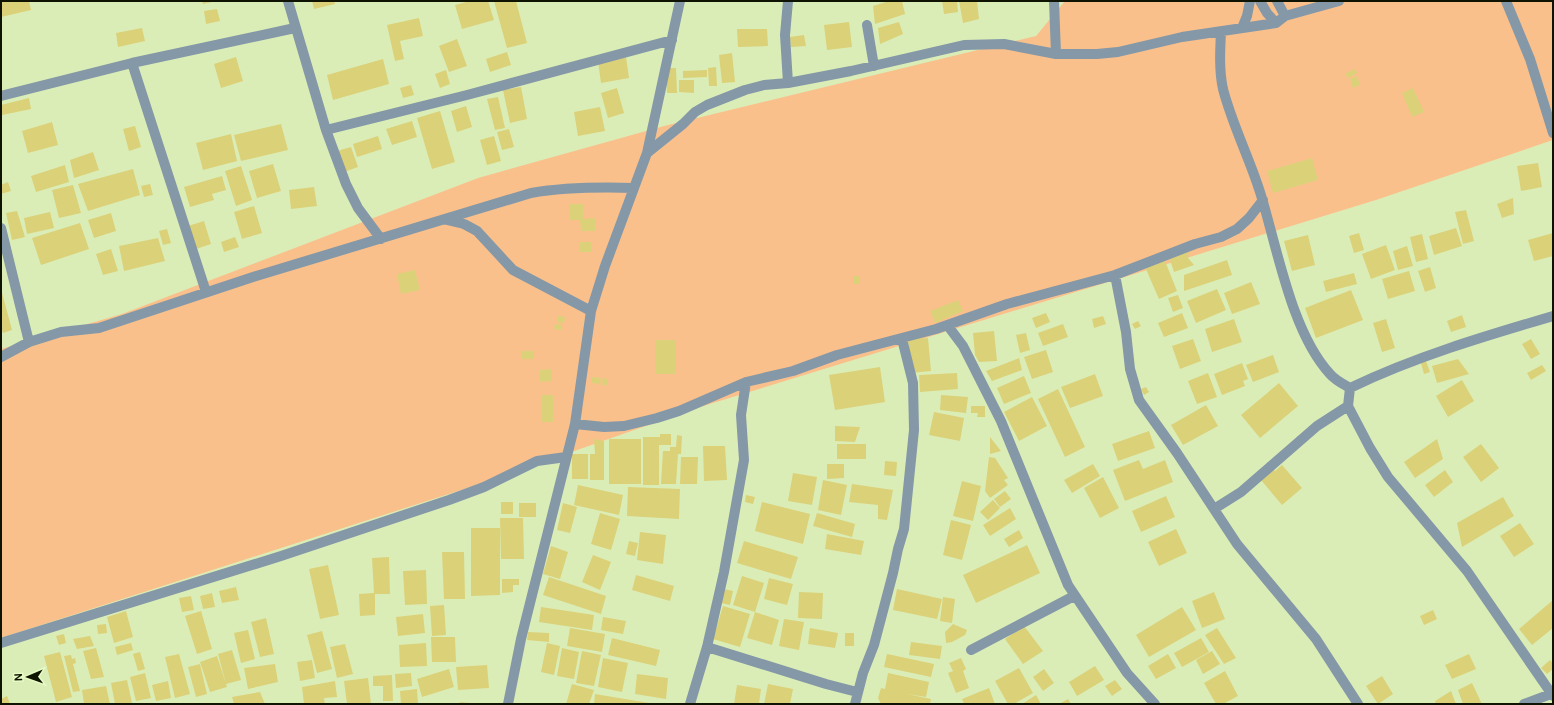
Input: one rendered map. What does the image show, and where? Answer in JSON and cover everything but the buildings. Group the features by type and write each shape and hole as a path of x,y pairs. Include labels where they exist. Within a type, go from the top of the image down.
{"street":[{"path":"288,1 326,130 346,184 358,208 381,239"},
{"path":"508,704 521,639 575,424 590,311 647,153 680,1"},
{"path":"788,1 785,35 788,83"},
{"path":"1054,1 1056,54"},
{"path":"1242,28 1247,16 1250,1"},
{"path":"1260,1 1266,13 1276,22"},
{"path":"1277,1 1286,16"},
{"path":"647,153 683,124 695,112 707,105 745,90 764,85 788,83 874,66 964,44 1004,44 1056,54 1097,54 1118,52 1182,37 1221,32 1276,22 1286,16 1339,1"},
{"path":"1506,1 1530,59 1553,133"},
{"path":"867,25 874,66"},
{"path":"1,96 132,63 295,28"},
{"path":"1221,32 1220,61 1223,89 1263,200 1285,282 1301,327 1320,362 1330,375 1350,388"},
{"path":"326,130 467,95 672,40"},
{"path":"132,63 206,292"},
{"path":"1,357 29,342 61,332 99,328 206,292 447,220 531,193 551,189 585,187 634,188"},
{"path":"575,424 604,427 624,426 657,418 679,411 746,382 793,370 837,355 948,326 1007,304 1115,275 1195,244 1221,237 1237,229 1249,218 1263,200"},
{"path":"447,220 464,224 477,230 513,270 590,311"},
{"path":"1,228 5,258 29,342"},
{"path":"1115,275 1126,332 1130,369 1139,400 1178,453 1237,544 1316,639 1358,704"},
{"path":"1350,388 1374,376 1428,356 1553,316"},
{"path":"948,326 964,346 1000,421 1074,596 1127,674 1154,704"},
{"path":"855,704 857,692 874,645 894,573 898,549 904,529 914,430 913,382 902,339"},
{"path":"690,704 708,647 724,572 744,460 741,414 746,382"},
{"path":"1350,388 1348,406 1370,448 1388,477 1467,571 1552,695 1524,704"},
{"path":"1214,509 1247,488 1317,426 1348,406"},
{"path":"1,643 281,556 449,500 484,487 537,461 566,458"},
{"path":"971,650 1074,596"},
{"path":"708,647 826,684 857,692"}],"shaded area":[{"path":"1065,1 1553,1 1553,140 1376,200 700,407 480,484 1,638 1,349 122,314 478,178 664,126 1036,36"}]}
